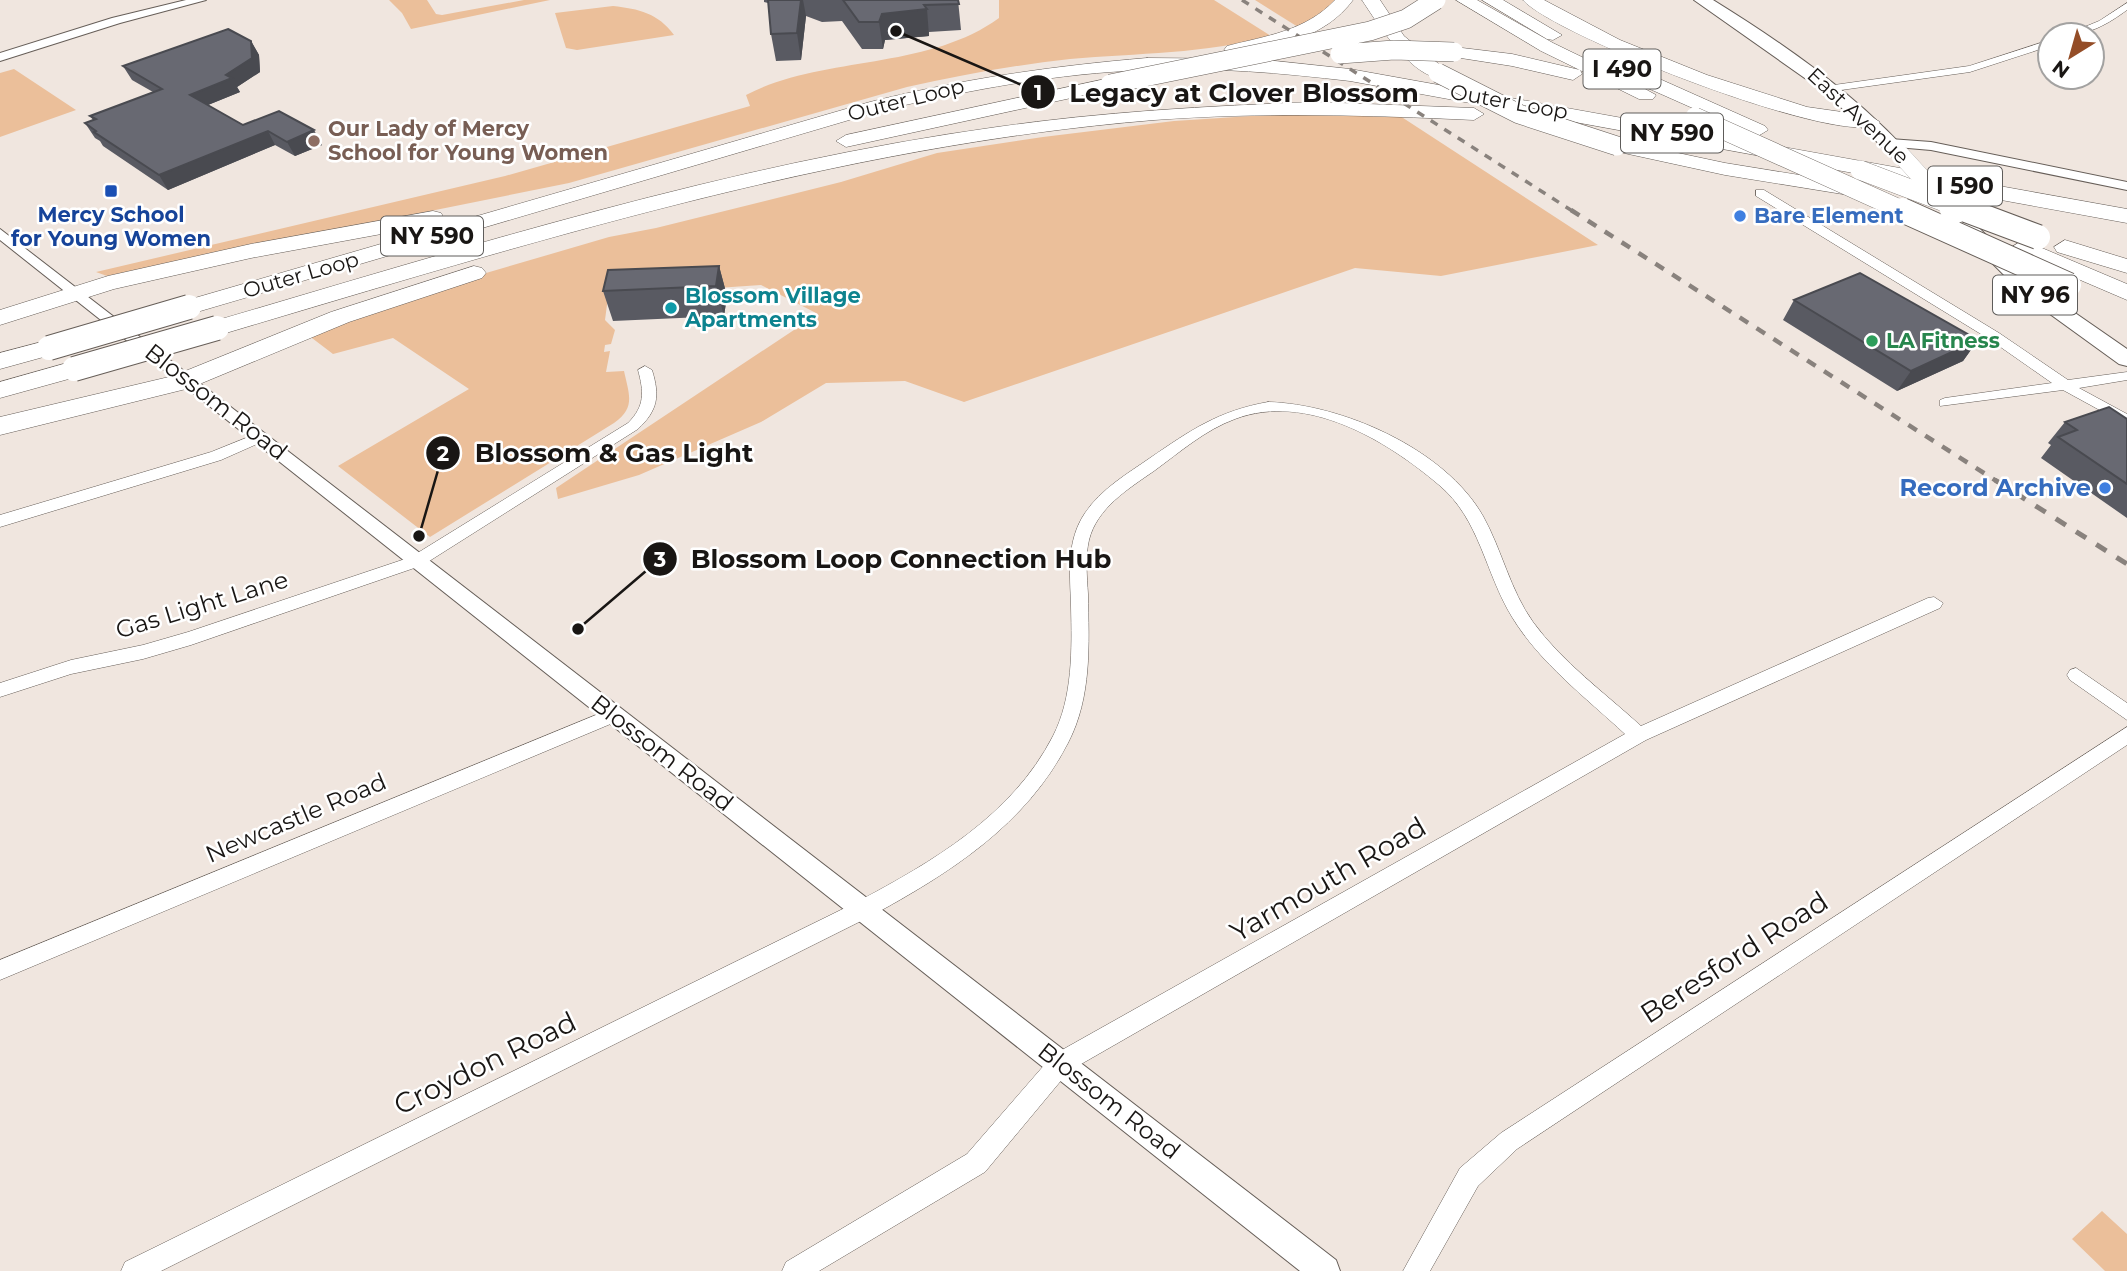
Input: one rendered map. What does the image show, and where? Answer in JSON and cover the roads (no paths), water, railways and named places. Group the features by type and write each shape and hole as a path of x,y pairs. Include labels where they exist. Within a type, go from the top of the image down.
{"highway":[{"path":"1019,75 1253,47 1308,28 1329,15 1344,0"},
{"path":"1371,0 1397,40 1438,73 1519,114 1618,146 1800,183 2127,228"},
{"path":"421,266 728,171 940,120 1378,29 1406,19 1436,0"},
{"name":"I 490","path":"1465,0 1575,61 2127,312"},
{"name":"I 490","path":"1491,0 1586,52 1758,130 2030,242 2127,293"},
{"path":"1532,0 1609,41 1714,83 1823,117 1870,122"},
{"path":"940,120 1352,52 1402,50 1454,52 1562,71 1695,117"},
{"name":"Outer Loop","path":"0,361 895,101 1019,75 1156,64 1267,66 1360,76 2127,216"},
{"name":"Outer Loop","path":"0,390 538,233 743,183 996,135 1113,120 1317,108 1415,110 1567,125 2127,228"},
{"path":"1542,108 2127,200"},
{"path":"0,426 188,380 340,317 450,280 763,187 996,135"},
{"path":"0,318 75,291 251,251 514,202 674,165"},
{"path":"2030,242 2127,266"}],"main road":[{"name":"East Avenue","path":"1702,0 1782,50 1833,88 1870,122 1955,215 2032,292 2127,359"}],"street":[{"path":"0,57 129,16 200,0"},
{"path":"2105,21 2127,6"},
{"path":"1833,88 1970,69 2036,48"},
{"path":"1896,149 1931,146 2127,186"},
{"path":"1760,193 1994,336 2065,385 2127,420"},
{"name":"Blossom Road","path":"0,233 1325,1271"},
{"name":"Gas Light Lane","path":"0,690 71,667 143,652 191,638 416,561 633,426 646,414 652,401 645,370"},
{"path":"1945,403 2127,376"},
{"name":"Croydon Road","path":"134,1271 864,909 926,877 974,843 1021,796 1061,741 1072,709 1079,673 1081,538 1094,513 1126,482 1196,434 1219,421 1252,409 1286,407 1339,418 1416,461 1450,486 1477,518 1527,628 1639,734"},
{"path":"0,521 216,456 261,437"},
{"name":"Yarmouth Road","path":"795,1271 976,1163 1061,1063 1639,734 1934,603"},
{"path":"2076,675 2127,713"},
{"name":"Newcastle Road","path":"0,970 612,715"},
{"name":"Beresford Road","path":"1416,1271 1458,1192 1501,1147 2127,735"}],"railway":[{"path":"1242,0 1574,212"},
{"path":"1571,210 1998,482"},
{"path":"1995,480 2127,564"}],"place":[{"name":"Legacy at Clover Blossom","path":"896,31"},
{"name":"Our Lady of Mercy School for Young Women","path":"314,141"},
{"name":"Mercy School for Young Women","path":"111,191"},
{"name":"Bare Element","path":"1740,216"},
{"name":"Blossom Village Apartments","path":"671,308"},
{"name":"LA Fitness","path":"1872,341"},
{"name":"Record Archive","path":"2105,488"},
{"name":"Blossom & Gas Light","path":"419,536"},
{"name":"Blossom Loop Connection Hub","path":"578,629"}]}
